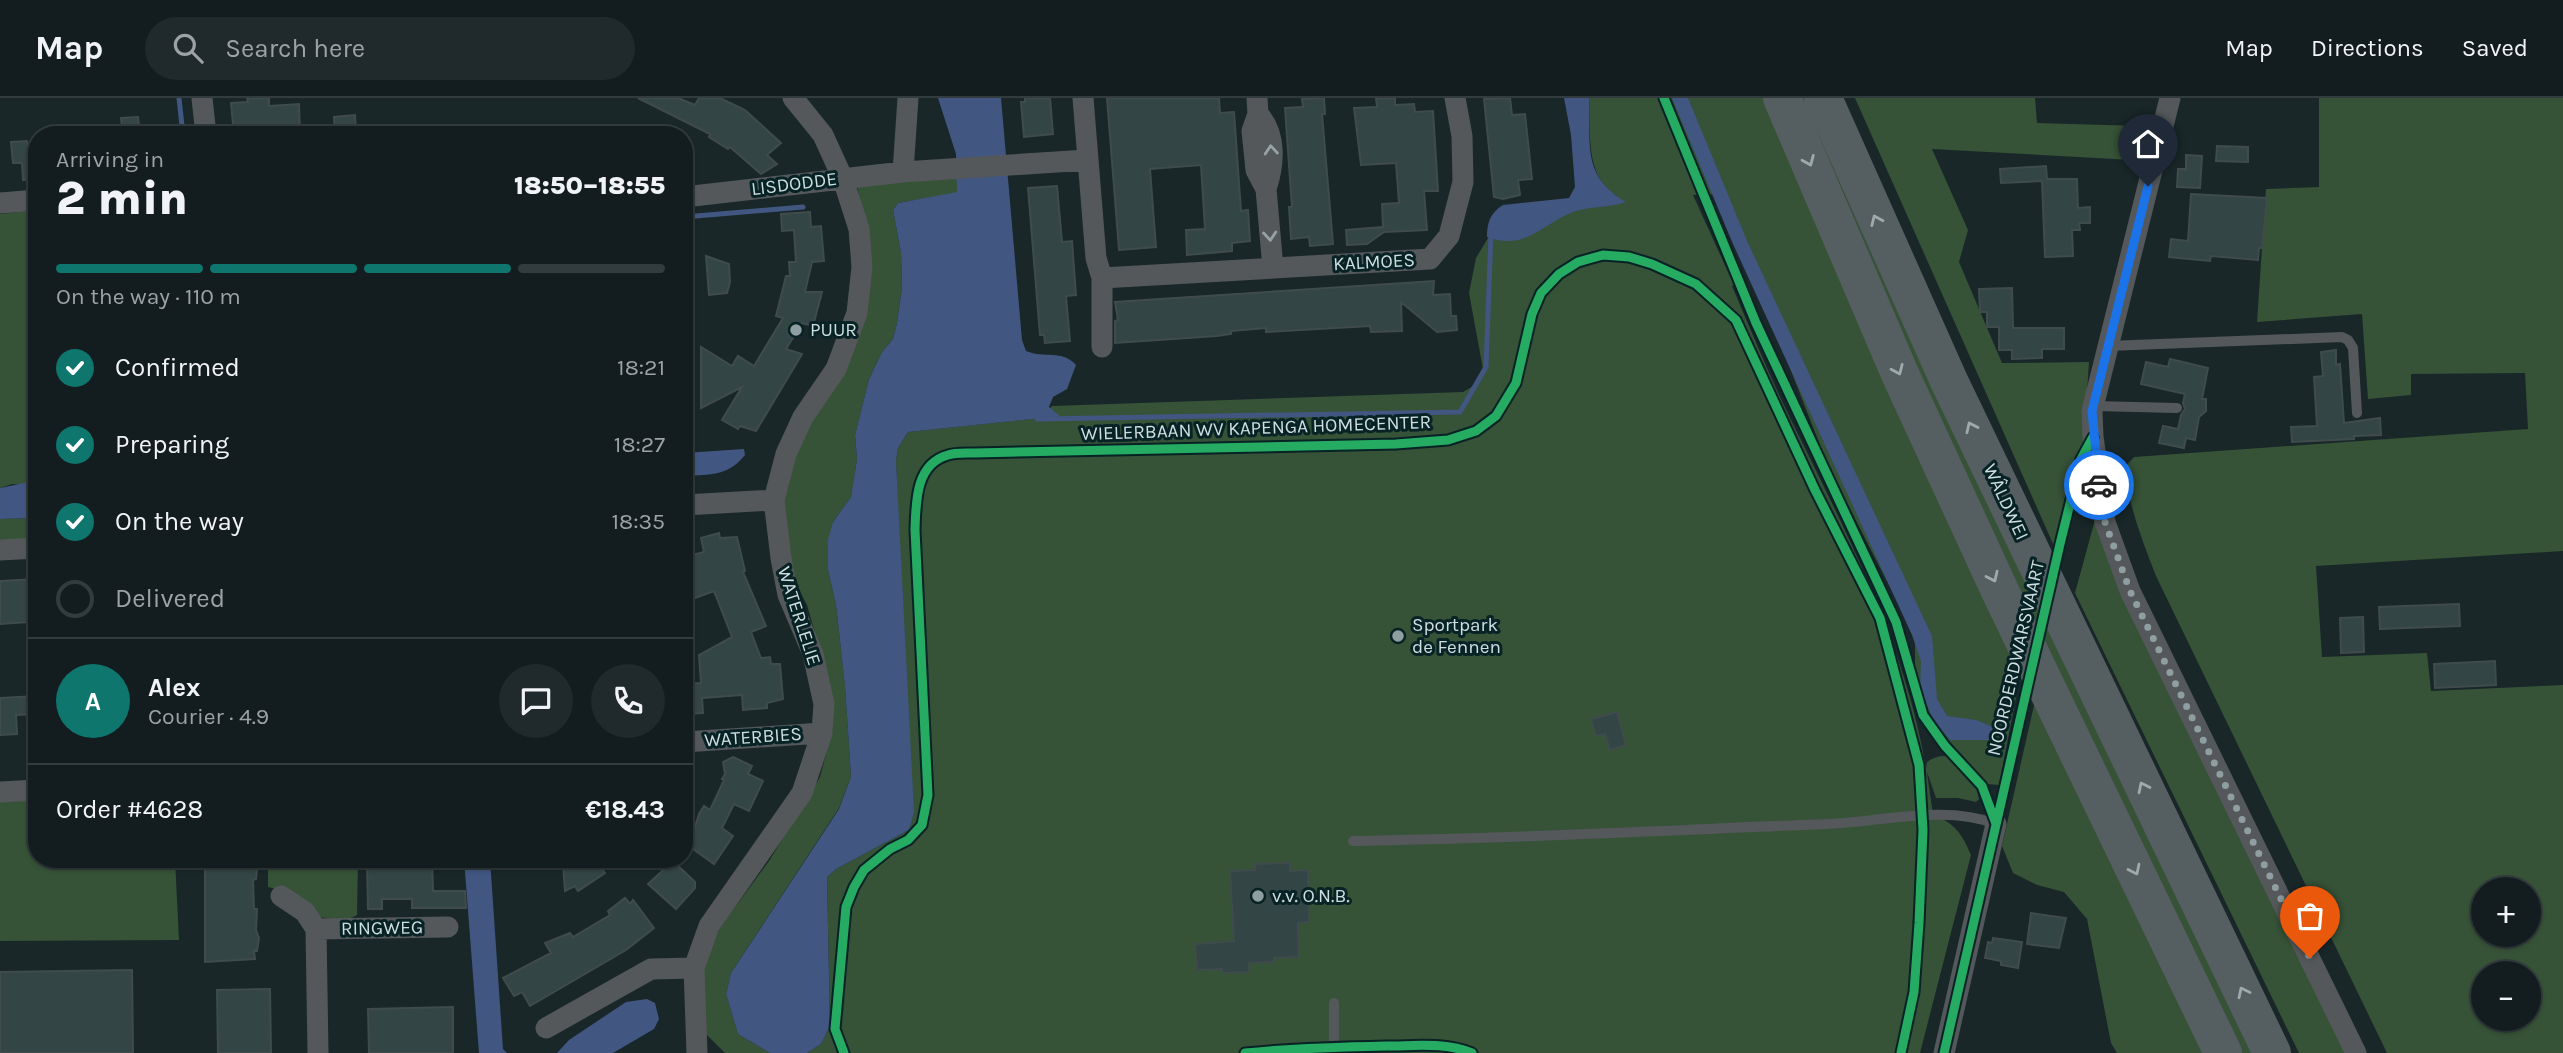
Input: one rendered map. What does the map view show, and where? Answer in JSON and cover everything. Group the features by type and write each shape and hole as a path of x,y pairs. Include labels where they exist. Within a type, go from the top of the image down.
{"highway":[{"path":"1782,98 1900,374 1989,567 2224,1053"},
{"name":"WÂLDWEI","path":"1824,98 1864,194 1967,418 2272,1053"}],"street":[{"path":"202,98 205,126"},
{"name":"WATERLELIE","path":"697,1053 694,968 709,926 802,793 822,733 824,704 813,653 788,595 780,558 774,500 786,454 803,417 836,369 857,313 862,267 859,229 843,179 824,135 793,98"},
{"path":"908,98 903,172 1087,159"},
{"path":"1083,98 1096,258 1102,278 1102,347"},
{"name":"KALMOES","path":"1102,278 1157,277 1430,259 1449,236 1463,181 1462,136 1455,98"},
{"path":"2171,98 2094,407 2093,437 2105,522 2130,591 2356,1053"},
{"path":"1257,106 1252,131 1256,170 1266,189 1273,268"},
{"name":"LISDODDE","path":"693,196 903,172"},
{"path":"0,203 28,201"},
{"path":"693,504 774,500"},
{"path":"0,550 28,548"},
{"name":"WATERBIES","path":"693,740 822,733"},
{"path":"0,792 28,790"},
{"path":"1944,1053 1996,824"},
{"name":"RINGWEG","path":"281,896 305,912 316,929 318,1053"},
{"name":"RINGWEG","path":"316,929 448,927"},
{"path":"546,1028 651,969 694,968"}],"lane":[{"path":"2108,346 2342,337 2348,340 2353,348 2357,413"},
{"path":"2094,407 2177,408"},
{"path":"1353,841 1502,838 1844,824 1964,815 1996,824"},
{"path":"1334,1003 1334,1053"}],"green space":[{"name":"Sportpark de Fennen","path":"1589,98 1766,98 2021,672 1999,785 1987,784 1937,736 1923,711 1915,677 1915,636 1829,468 1722,194 1693,195 1734,285 1732,286 1776,388 1872,590 1904,677 1926,768 1927,762 1937,757 1955,759 1968,772 1977,790 1979,799 1976,802 1958,798 1936,798 1927,772 1933,815 1957,830 1971,855 1920,1053 807,1053 821,1044 830,1026 827,877 836,869 909,830 896,461 898,448 908,432 1049,417 1048,411 1052,406 1463,392 1475,385 1483,369 1469,293 1476,258 1491,233 1617,196 1606,188 1594,165"},
{"path":"1797,98 1814,98 2257,1053 2240,1053 2046,656"},
{"path":"1855,98 2035,98 2037,123 2141,126 2133,160 1932,149 1968,230 1959,262 2002,363 2089,362 2086,408 2089,437 2058,555"},
{"path":"2319,98 2563,98 2563,551 2316,566 2322,657 2427,653 2431,691 2563,685 2563,1053 2387,1053 2156,576 2141,536 2132,509 2125,467 2134,457 2528,429 2525,373 2411,374 2411,395 2368,399 2362,314 2257,322 2266,189 2319,187"},
{"path":"958,178 957,193 898,203 893,210 901,253 902,288 897,323 893,339 882,352 869,379 855,435 857,459 851,497 833,522 828,570 836,605 845,685 851,777 839,808 731,973 726,994 738,1034 770,1053 725,1053 706,1034 702,959 722,925 769,861 820,777 833,727 831,688 807,605 791,575 779,509 785,463 819,403 870,246 857,185"},
{"path":"28,211 28,485 12,484 0,488 0,214"},
{"path":"2105,483 2132,602 2349,1053 2299,1053 2075,593"},
{"path":"28,518 28,542 0,544 0,519"},
{"path":"2035,701 2208,1053 2117,1053 2111,1043 2087,919 2064,892 2037,885 2013,873 2002,846"},
{"path":"28,800 28,868 175,868 179,940 0,941 0,802"},
{"path":"268,868 358,868 357,915 345,921 318,917 292,893 268,887"}],"water":[{"path":"938,98 1001,98 1022,340 1026,351 1065,357 1076,365 1067,389 1053,397 1049,407 1060,416 908,432 898,448 896,461 914,812 909,830 836,869 827,877 830,1026 821,1044 807,1053 770,1053 738,1034 726,994 731,973 839,809 851,777 836,605 828,570 828,540 833,522 851,497 857,459 855,435 869,379 882,352 893,339 897,323 902,288 901,253 893,210 898,203 957,192 956,154"},
{"path":"1564,98 1589,98 1591,158 1595,170 1612,192 1626,202 1573,212 1522,239 1512,241 1487,237 1490,219 1503,205 1569,198 1575,187 1571,135"},
{"path":"1672,98 1688,98 1748,243 1932,636 1937,699 1947,716 1976,720 1993,727 1992,740 1950,740 1934,721 1920,689 1921,661 1912,635 1733,244"},
{"path":"744,449 745,455 725,471 693,475 693,452"},
{"path":"28,484 28,518 0,519 0,488"},
{"path":"465,868 491,868 503,1049 507,1053 479,1053"},
{"path":"647,999 655,1003 659,1019 654,1029 613,1053 557,1053 569,1040 626,1002"}],"building":[{"path":"247,98 269,98 269,106 299,104 300,126 233,126 231,103 248,102"},
{"path":"638,98 678,98 695,105 699,98 720,98 745,110 781,143 767,155 777,164 761,174 730,147 728,149 709,137 710,134"},
{"path":"1025,98 1050,98 1053,134 1024,137 1021,102 1025,102"},
{"path":"1107,98 1219,98 1220,113 1234,112 1241,211 1248,210 1250,241 1232,243 1232,251 1187,255 1186,230 1205,229 1201,165 1150,169 1156,247 1119,250"},
{"path":"1324,98 1325,114 1322,114 1333,244 1310,246 1309,237 1291,239 1289,207 1292,207 1285,108 1303,107 1302,99"},
{"path":"1376,98 1395,98 1395,105 1414,104 1415,112 1433,111 1438,191 1424,191 1427,230 1384,232 1367,244 1347,245 1346,230 1383,227 1382,204 1399,203 1396,163 1361,165 1354,108 1377,107"},
{"path":"1510,98 1512,115 1525,114 1532,179 1518,180 1520,195 1503,199 1494,197 1484,99"},
{"path":"355,115 356,126 334,126 334,117"},
{"path":"138,117 139,126 122,126 121,118"},
{"path":"27,141 28,179 23,180 22,163 13,163 11,142"},
{"path":"2217,146 2248,147 2248,162 2216,161"},
{"path":"2186,155 2202,156 2200,188 2177,187 2178,169 2186,169"},
{"path":"2046,166 2047,179 2077,179 2078,208 2090,207 2090,223 2079,223 2080,230 2072,230 2073,256 2045,257 2042,181 2001,183 2000,169"},
{"path":"1057,186 1062,242 1072,241 1076,295 1066,296 1070,341 1045,343 1044,335 1040,335 1028,188"},
{"path":"2191,194 2267,198 2262,248 2259,248 2258,260 2211,256 2210,261 2169,257 2171,239 2188,241"},
{"path":"810,212 811,227 821,226 824,261 812,262 805,292 822,292 813,326 802,323 786,349 802,354 756,431 740,426 738,429 722,420 742,387 701,408 701,347 732,366 738,356 754,366 783,318 776,316 786,276 790,276 789,262 796,262 794,230 782,231 781,214"},
{"path":"706,256 729,264 730,282 727,293 709,295"},
{"path":"1434,281 1433,295 1450,294 1451,316 1456,316 1457,330 1437,332 1401,302 1402,331 1371,332 1370,326 1266,332 1266,328 1231,331 1231,334 1217,336 1115,343 1115,321 1118,320 1115,302"},
{"path":"2012,288 2013,328 2064,328 2064,349 2042,349 2042,358 2012,359 2012,350 1999,350 1999,327 1987,327 1987,312 1980,312 1979,289"},
{"path":"2336,350 2336,365 2340,364 2344,423 2380,418 2381,435 2292,442 2291,427 2317,426 2314,377 2323,376 2321,352"},
{"path":"2170,359 2208,368 2202,399 2206,399 2206,411 2199,417 2195,440 2186,438 2184,448 2159,443 2163,426 2178,429 2185,409 2185,394 2141,384 2146,362 2168,367"},
{"path":"719,533 720,538 737,537 745,571 743,572 766,626 751,632 761,658 770,657 771,664 780,664 783,699 767,703 767,708 743,710 742,695 702,698 703,713 693,714 693,683 701,683 699,655 732,637 714,591 693,599 693,555 704,552 701,538"},
{"path":"28,579 28,622 0,624 0,581"},
{"path":"2459,604 2460,626 2380,629 2379,607"},
{"path":"2363,617 2364,652 2341,653 2340,618"},
{"path":"2495,661 2496,685 2435,688 2434,664"},
{"path":"28,696 28,714 16,715 17,734 0,735 0,698"},
{"path":"1617,712 1626,745 1610,750 1605,734 1596,736 1591,719"},
{"path":"733,757 752,766 748,774 763,781 749,811 734,804 722,828 733,836 714,864 693,849 693,833 699,814 704,806 710,810 724,780 723,762"},
{"path":"1290,863 1290,871 1308,870 1309,922 1298,923 1299,957 1249,963 1249,972 1197,970 1195,944 1234,941 1230,871 1255,870 1255,864"},
{"path":"205,868 257,868 256,879 253,880 254,909 257,909 256,930 259,938 257,951 254,951 255,959 205,962"},
{"path":"367,868 432,868 433,891 465,891 466,908 412,908 412,899 382,899 382,909 368,909"},
{"path":"563,868 601,868 605,873 578,891 575,886 565,891"},
{"path":"665,868 680,868 695,882 695,888 676,909 648,884"},
{"path":"625,898 630,904 633,900 654,928 626,950 530,1006 522,992 514,996 503,978 551,953 545,943 570,933 573,937 610,915 608,911"},
{"path":"2031,913 2066,918 2059,948 2027,944"},
{"path":"1993,938 2022,942 2018,968 1985,958 1988,942 1992,943"},
{"path":"132,970 133,1053 0,1053 0,972"},
{"path":"270,989 271,1053 218,1053 217,990"},
{"path":"453,1007 453,1053 369,1053 368,1009"}],"waterway":[{"path":"179,98 182,126"},
{"path":"693,216 803,207"},
{"path":"1037,419 1460,412 1486,367 1491,233"}],"cycle path":[{"path":"1664,98 1756,323 1896,622 1923,715 1945,746 1982,786 1996,824"},
{"name":"WIELERBAAN WV KAPENGA HOMECENTER","path":"844,1053 835,1029 846,907 864,870 890,849 908,840 922,825 928,795 915,530 919,486 929,467 937,460 958,453 1396,444 1448,440 1476,431 1496,416 1516,383 1532,314 1541,293 1559,274 1578,262 1603,255 1629,257 1652,264 1696,284 1736,320 1815,490 1880,618 1919,765 1923,830 1914,992 1901,1053"},
{"name":"NOORDERDWARSVAART","path":"1944,1053 2060,544 2081,459 2093,437"},
{"path":"1245,1053 1419,1045 1451,1047 1472,1053"}],"way so far":[{"path":"2099,485 2105,522 2130,591 2310,958"}],"place":[{"name":"PUUR","path":"796,330"},
{"name":"Sportpark de Fennen","path":"1398,636"},
{"name":"v.v. O.N.B.","path":"1258,896"}],"route":[{"path":"2099,485 2092,411 2148,186"}]}
